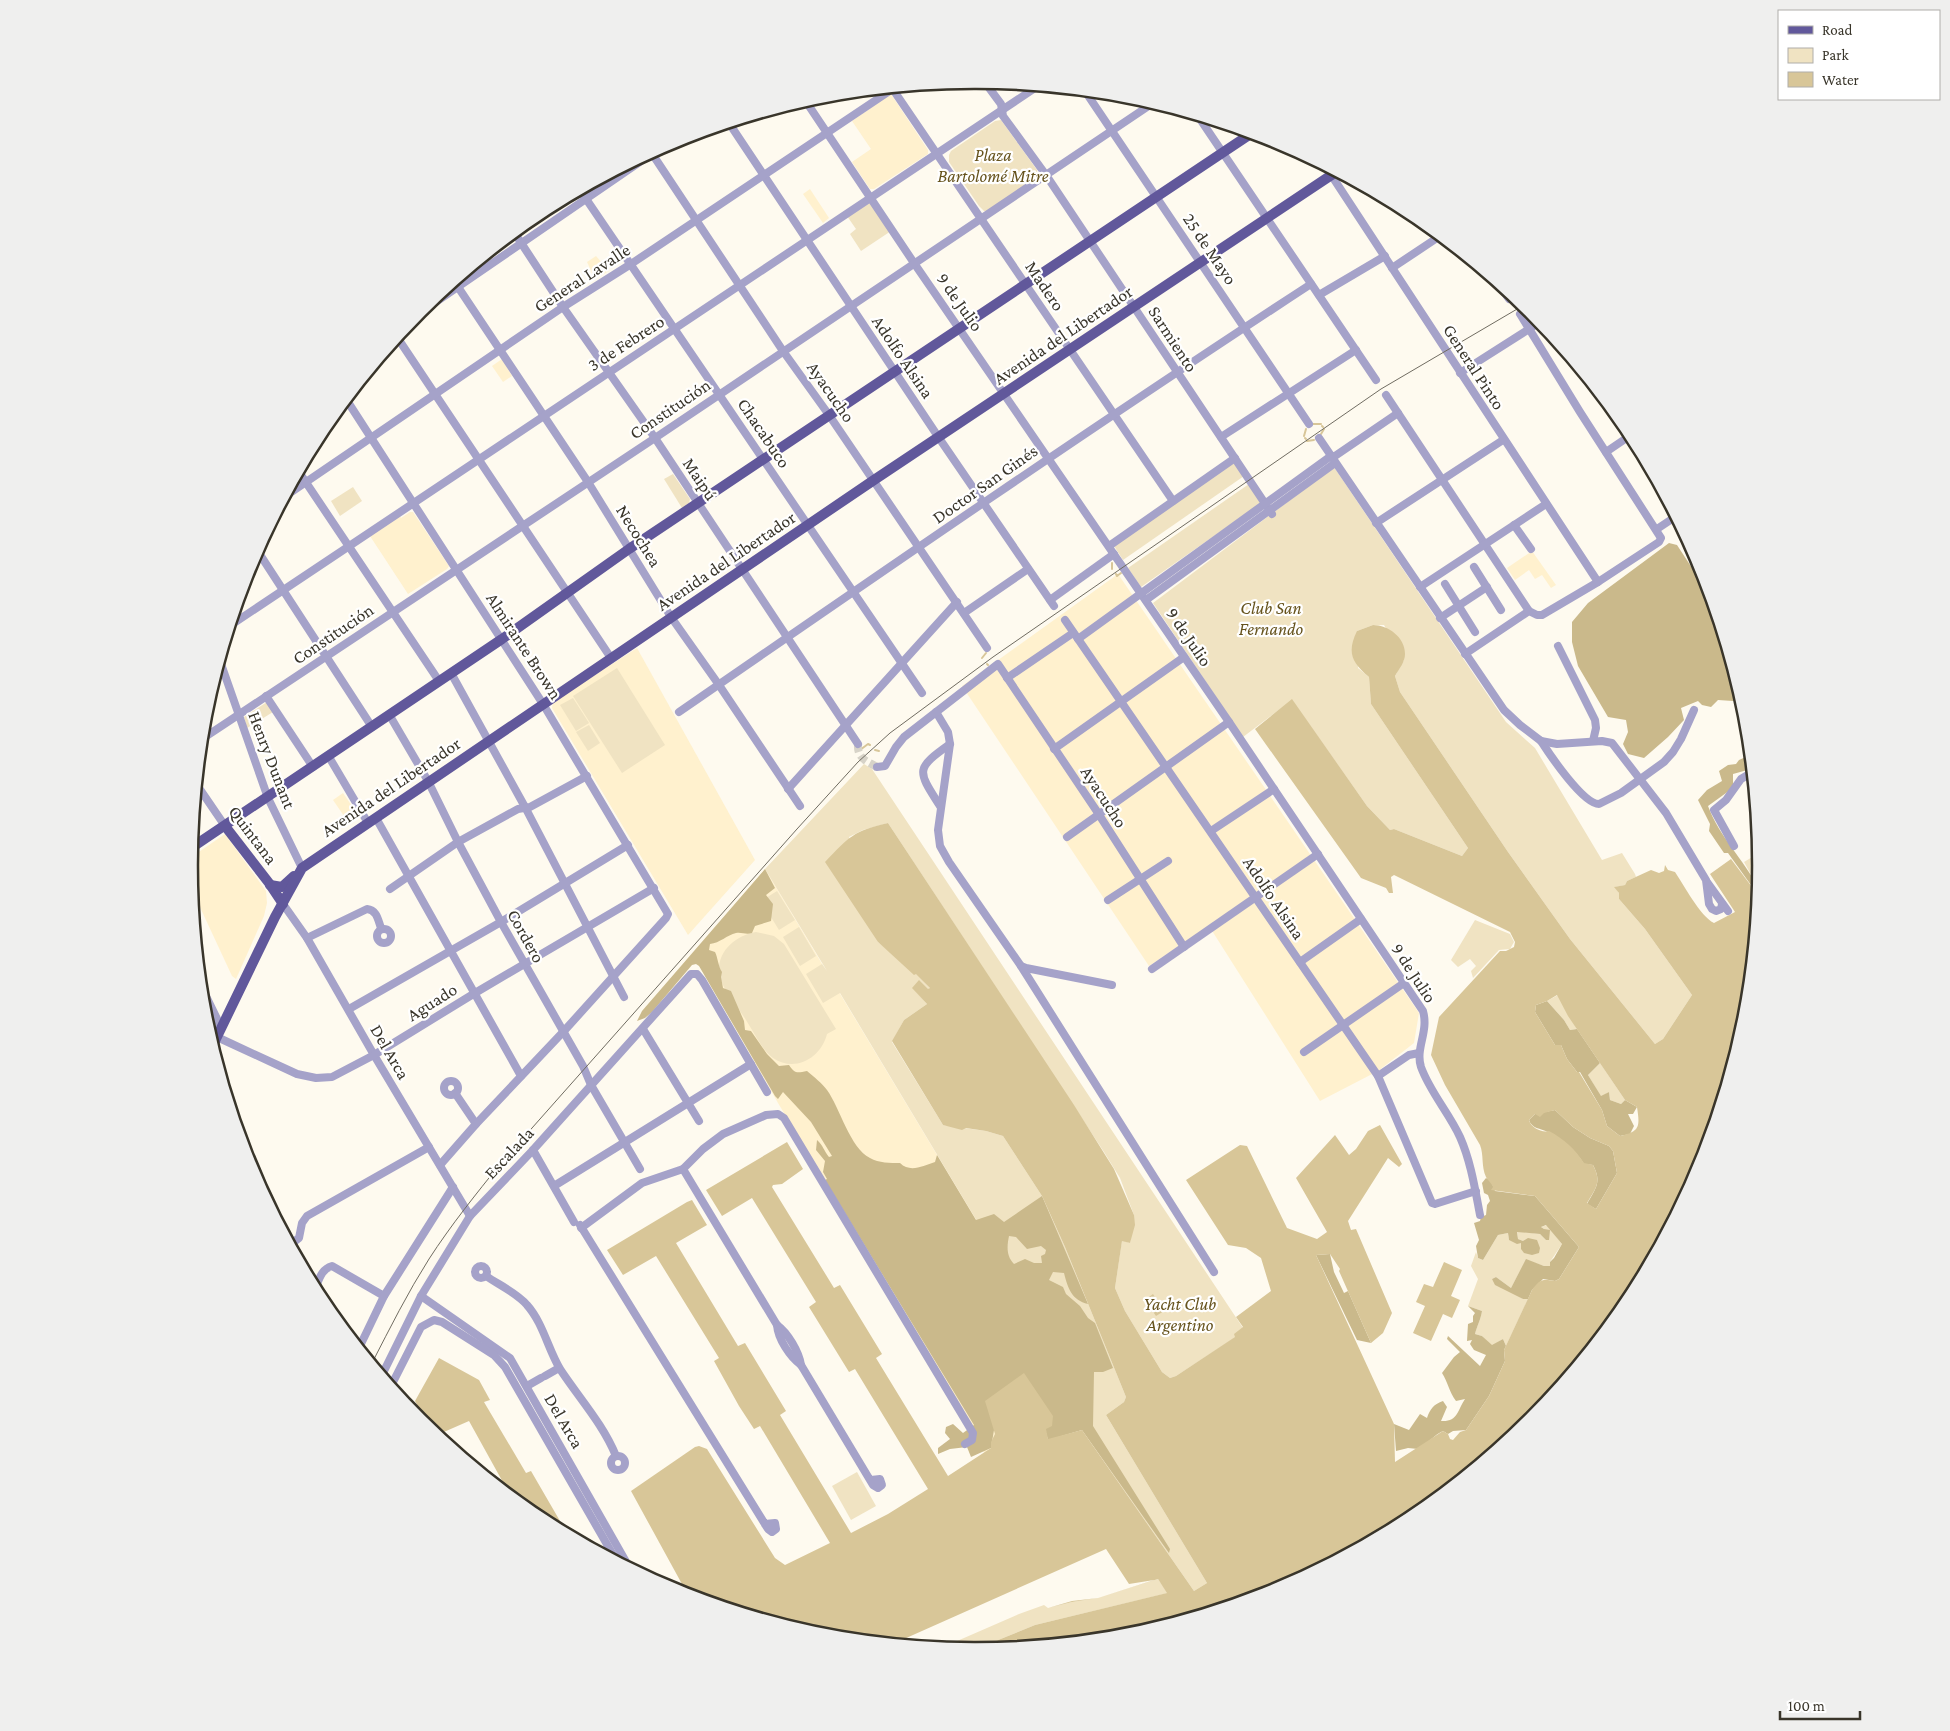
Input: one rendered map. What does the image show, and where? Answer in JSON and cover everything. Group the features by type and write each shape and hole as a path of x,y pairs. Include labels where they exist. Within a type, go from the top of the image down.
{"main road":[{"path":"199,843 390,716 568,594 629,549 699,504 894,370 1090,242 1244,137"},
{"name":"Avenida del Libertador","path":"218,1036 275,917 302,868 874,480 1201,263 1327,174"},
{"name":"Quintana","path":"225,826 283,904"},
{"path":"275,917 272,888 282,887 302,868"}],"street":[{"name":"Sarmiento","path":"990,89 1001,104 1003,116 1046,175 1269,509"},
{"name":"3 de Febrero","path":"238,621 871,197 938,155 1031,91"},
{"name":"Madero","path":"896,93 1173,501"},
{"name":"General Lavalle","path":"296,489 563,307 631,264 884,94"},
{"name":"25 de Mayo","path":"1089,97 1309,424"},
{"name":"9 de Julio","path":"810,107 914,263 1229,722 1423,1011 1426,1021 1419,1052 1422,1069 1459,1137 1476,1191 1480,1215"},
{"name":"Constitución","path":"210,733 1145,108"},
{"path":"1203,123 1376,380"},
{"name":"Adolfo Alsina","path":"731,128 1052,603 1114,554"},
{"name":"Ayacucho","path":"655,158 697,219 783,351 874,480 987,648"},
{"path":"474,273 521,243 616,177"},
{"name":"General Pinto","path":"1335,178 1503,440 1598,582"},
{"name":"Chacabuco","path":"584,195 922,693"},
{"name":"Maipú","path":"518,238 563,307 699,504 858,744"},
{"path":"1392,268 1435,240"},
{"path":"1319,295 1385,256"},
{"name":"Doctor San Ginés","path":"679,712 1176,371 1311,284"},
{"name":"Necochea","path":"458,287 502,350 588,482 671,617 800,806"},
{"path":"1386,394 1529,611 1542,615 1598,582 1659,542 1661,538 1520,314"},
{"path":"1460,373 1534,326"},
{"path":"401,343 611,658"},
{"path":"1221,437 1288,392 1356,350"},
{"name":"Almirante Brown","path":"350,405 543,704 668,914 614,975"},
{"path":"1146,600 1269,509 1333,460 1335,456 1398,412"},
{"path":"1319,438 1504,710 1520,725 1542,741 1557,766 1592,804 1604,803 1664,762 1673,752 1694,710"},
{"path":"1376,523 1503,440"},
{"path":"1606,452 1625,440"},
{"path":"1109,546 1235,458"},
{"path":"302,477 439,681"},
{"path":"1420,587 1546,504"},
{"path":"1007,678 1076,636 1269,509"},
{"path":"1657,529 1671,520"},
{"path":"1514,525 1531,549"},
{"path":"262,557 372,727"},
{"path":"1474,567 1501,610"},
{"path":"964,613 1028,569"},
{"path":"1445,584 1476,632"},
{"path":"1440,618 1486,587"},
{"path":"788,788 956,602"},
{"path":"1465,654 1529,611"},
{"name":"Adolfo Alsina","path":"1065,620 1378,1076 1432,1203 1435,1204 1476,1191"},
{"path":"1558,646 1595,720 1596,728 1593,741"},
{"path":"1054,749 1184,657"},
{"name":"Ayacucho","path":"936,712 998,664 1184,947"},
{"name":"Henry Dunant","path":"223,671 268,798 302,868"},
{"path":"451,673 525,807 624,997"},
{"path":"266,696 314,767"},
{"path":"877,767 885,766 904,737 936,712 948,732 950,744 940,806 938,839 942,852 1021,966 1214,1272"},
{"name":"Cordero","path":"390,716 428,781 458,842 524,964 564,1031 591,1085 640,1170"},
{"path":"1067,837 1229,722"},
{"path":"1542,741 1557,744 1593,741 1608,741 1612,743 1666,813 1706,880 1728,911"},
{"path":"940,806 923,780 923,768 928,761 950,744"},
{"path":"329,757 408,876 521,1076"},
{"path":"390,889 458,842 518,809 587,776"},
{"path":"1734,846 1714,810 1726,800 1741,779 1746,776"},
{"path":"1211,831 1274,789"},
{"name":"Quintana","path":"202,792 225,826"},
{"path":"349,1009 501,922 628,845"},
{"path":"1152,969 1318,854"},
{"path":"1108,900 1168,860"},
{"name":"Aguado","path":"219,1043 282,1068 316,1078 332,1077 374,1055 475,992 654,888"},
{"name":"Del Arca","path":"283,904 307,938 470,1216"},
{"path":"307,938 367,909 375,913 381,928"},
{"path":"1300,962 1361,920"},
{"path":"1021,966 1112,985"},
{"name":"Escalada","path":"384,1370 421,1296 470,1216 533,1150 691,974 697,974 702,980 751,1064"},
{"path":"440,1165 614,975"},
{"path":"1304,1052 1404,983"},
{"path":"211,1006 222,1027"},
{"path":"643,1029 699,1122"},
{"path":"1378,1076 1409,1056 1419,1052"},
{"path":"554,1186 751,1064 767,1092"},
{"path":"455,1093 476,1124"},
{"path":"578,1224 642,1183 683,1169 703,1149 723,1134 772,1113 782,1115 973,1433 972,1440 965,1444"},
{"path":"295,1241 299,1238 302,1224 307,1216 429,1147"},
{"path":"533,1150 765,1524"},
{"path":"683,1169 777,1326 783,1330 800,1358 801,1365 871,1480"},
{"path":"362,1342 384,1296 453,1188"},
{"path":"318,1280 326,1268 335,1267 384,1296"},
{"path":"486,1276 526,1303 547,1338 560,1368 607,1436 616,1456"},
{"name":"Del Arca","path":"421,1296 506,1354 625,1559"},
{"path":"394,1381 421,1327 434,1320 442,1322 494,1355 505,1367 611,1551"},
{"path":"526,1386 560,1368"}],"shaded area":[{"path":"891,94 928,150 928,154 874,189 870,189 852,162 871,149 852,121"},
{"path":"810,189 829,218 823,223 803,194"},
{"path":"596,256 609,271 595,279 587,262"},
{"path":"502,359 512,376 503,382 492,366"},
{"path":"413,512 449,566 408,594 370,536 400,516 401,518"},
{"path":"1669,543 1677,545 1694,571 1711,616 1734,700 1718,700 1711,707 1702,705 1698,701 1681,708 1684,720 1644,758 1628,754 1623,744 1628,732 1626,720 1608,717 1578,666 1572,642 1572,622 1588,603"},
{"path":"1532,551 1556,585 1551,588 1542,575 1535,579 1529,570 1515,580 1507,568"},
{"path":"1118,574 1419,1013 1414,1043 1378,1071 1320,1101 1209,926 1149,966 962,686"},
{"path":"637,648 755,860 688,935 552,708 553,702"},
{"path":"1744,758 1746,770 1733,774 1733,788 1708,806 1718,827 1752,877 1751,885 1728,853 1724,853 1709,831 1710,824 1698,800 1707,790 1722,781 1719,771 1728,765 1736,764"},
{"path":"343,793 354,809 344,816 333,800"},
{"path":"225,834 266,891 267,903 264,916 236,979 232,976 200,906 199,852"},
{"path":"765,869 1055,1351 991,1448 984,1453 978,1436 778,1103 693,954"},
{"path":"765,869 775,888 766,895 773,904 771,921 755,926 752,933 736,933 710,944 709,950 715,952 722,972 723,988 731,991 744,1021 745,1030 751,1031 767,1054 779,1066 789,1065 796,1072 807,1071 823,1085 832,1098 857,1146 873,1160 900,1163 908,1168 912,1168 935,1162 937,1155 976,1220 994,1214 1004,1222 1042,1196 1088,1304 1074,1297 1064,1273 1053,1272 1049,1280 1063,1287 1066,1294 1095,1323 1113,1368 1103,1372 1094,1372 1093,1426 1170,1549 1169,1553 1082,1430 1048,1440 1045,1429 994,1430 991,1448 971,1457 967,1447 950,1449 938,1454 938,1448 950,1439 945,1433 946,1427 953,1424 963,1433 974,1425 825,1180 827,1179 823,1172 825,1161 816,1150 817,1140 829,1157 832,1156 811,1122 783,1092 778,1099 775,1096 699,966 696,964 692,965 652,1012 645,1018 637,1021 642,1011","holes":["1009,1236 1016,1237 1027,1249 1041,1246 1046,1250 1045,1254 1041,1256 1042,1263 1034,1263 1025,1259 1014,1264 1008,1254 1008,1243"]},
{"path":"1547,1001 1564,1020 1570,1030 1577,1029 1600,1063 1588,1075 1601,1096 1609,1092 1610,1100 1621,1104 1625,1100 1637,1107 1633,1114 1628,1114 1634,1126 1630,1134 1620,1136 1607,1126 1602,1110 1580,1072 1577,1072 1567,1059 1561,1045 1555,1045 1535,1012 1536,1005"},
{"path":"1555,1110 1573,1127 1590,1138 1609,1146 1613,1151 1617,1173 1596,1209 1587,1204 1597,1185 1596,1171 1593,1165 1584,1164 1577,1154 1558,1138 1534,1127 1530,1123 1529,1120 1535,1114"},
{"path":"1486,1178 1491,1181 1495,1191 1535,1196 1579,1247 1559,1279 1555,1281 1543,1279 1532,1290 1528,1299 1523,1299 1495,1285 1492,1279 1496,1277 1511,1288 1526,1259 1544,1266 1550,1266 1550,1262 1562,1244 1546,1225 1541,1227 1550,1230 1549,1240 1546,1240 1540,1234 1517,1232 1518,1239 1523,1241 1528,1238 1537,1240 1540,1248 1539,1253 1532,1255 1524,1253 1521,1249 1521,1243 1517,1244 1509,1240 1508,1233 1498,1235 1483,1260 1478,1258 1476,1246 1479,1240 1474,1223 1480,1221 1481,1217 1486,1215 1487,1205 1490,1201 1488,1195 1484,1193 1482,1183"},
{"path":"1330,1254 1334,1272 1344,1293 1348,1291 1371,1343 1357,1340 1316,1255"},
{"path":"1468,1306 1482,1311 1475,1334 1482,1336 1492,1345 1503,1339 1506,1346 1504,1350 1505,1361 1489,1396 1466,1430 1453,1431 1448,1434 1443,1431 1418,1449 1408,1448 1396,1451 1394,1424 1409,1430 1420,1414 1427,1418 1433,1407 1443,1401 1447,1407 1441,1421 1451,1420 1465,1399 1456,1401 1442,1373 1460,1352 1447,1339 1448,1336 1480,1366 1486,1355 1474,1350 1470,1344 1472,1340 1467,1341 1468,1324 1473,1322 1475,1313"}],"green space":[{"name":"Plaza Bartolomé Mitre","path":"1001,120 1037,170 1037,177 987,211 984,211 949,162 949,155 951,151 995,121"},
{"path":"869,201 891,231 861,251 850,234 856,229 847,216"},
{"path":"1234,462 1244,476 1123,560 1114,546"},
{"name":"Club San Fernando","path":"1334,467 1506,722 1535,748 1602,860 1622,853 1635,874 1636,877 1627,881 1625,885 1615,887 1619,893 1619,899 1645,929 1692,995 1663,1039 1655,1044 1570,939 1508,852 1400,692 1395,676 1404,660 1384,625 1373,625 1357,631 1358,668 1369,677 1371,704 1468,848 1462,856 1394,829 1390,830 1367,806 1292,700 1243,737 1153,603"},
{"path":"673,474 690,499 689,503 682,508 664,479"},
{"path":"1249,484 1261,503 1141,587 1128,568"},
{"path":"353,487 362,501 340,516 331,501"},
{"path":"617,668 665,745 622,773 573,696"},
{"path":"573,698 589,723 576,731 560,705"},
{"path":"267,702 273,712 247,728 244,717"},
{"path":"589,725 600,743 588,751 576,732"},
{"name":"Yacht Club Argentino","path":"864,764 872,769 1243,1328 1236,1337 1176,1376 1170,1378 1162,1372 1125,1311 1115,1288 1122,1240 1130,1243 1134,1215 1120,1178 888,823 863,830 849,837 878,942 916,973 930,988 928,990 913,988 927,1004 904,1020 892,1042 943,1125 986,1131 1003,1136 1042,1196 1065,1247 1126,1397 1124,1402 1106,1415 1207,1583 1194,1591 1082,1430 1055,1351 840,993 823,1003 806,974 822,964 827,971 765,869"},
{"path":"1752,857 1752,876 1744,862"},
{"path":"777,891 795,920 779,930 761,901"},
{"path":"1475,920 1510,934 1514,942 1510,949 1499,950 1473,978 1471,971 1476,966 1470,959 1458,967 1451,960"},
{"path":"799,927 816,956 800,966 783,937"},
{"path":"756,932 774,936 784,944 836,1029 827,1034 819,1050 806,1061 790,1064 773,1058 761,1045 723,985 719,966 725,950 738,938"},
{"path":"1558,995 1577,1029 1570,1030 1564,1020 1547,1001"},
{"path":"1600,1063 1625,1100 1621,1104 1610,1100 1609,1092 1601,1097 1588,1075"},
{"path":"1547,1225 1562,1244 1550,1262 1550,1266 1526,1260 1511,1288 1496,1277 1492,1279 1523,1299 1528,1299 1506,1346 1503,1339 1492,1346 1482,1336 1475,1334 1482,1311 1468,1306 1478,1279 1471,1266 1476,1252 1478,1258 1483,1260 1498,1235 1508,1233 1509,1240 1523,1241 1518,1239 1517,1231 1540,1234 1546,1240 1544,1229 1541,1227"},
{"path":"857,1472 876,1506 851,1520 832,1486"},
{"path":"1158,1579 1168,1593 1035,1625 994,1642 956,1642 1044,1605 1048,1608 1098,1598"}],"water":[{"path":"1373,625 1384,627 1399,637 1404,648 1404,660 1395,676 1400,692 1508,852 1570,939 1655,1044 1663,1039 1692,995 1645,929 1619,899 1619,893 1614,887 1625,885 1627,881 1651,870 1659,873 1664,871 1665,865 1668,870 1675,872 1703,914 1714,923 1735,912 1710,874 1731,859 1751,886 1745,967 1737,1017 1711,1115 1693,1163 1672,1209 1648,1254 1621,1297 1559,1378 1524,1415 1448,1482 1407,1511 1319,1562 1225,1601 1176,1616 1076,1636 1026,1641 994,1642 1035,1625 1167,1593 1158,1579 1098,1598 1154,1580 1129,1584 1106,1549 904,1639 823,1627 774,1616 725,1601 682,1585 631,1491 695,1447 699,1446 707,1449 775,1558 785,1565 830,1543 760,1426 754,1429 739,1406 714,1361 719,1358 656,1256 623,1275 607,1250 692,1200 707,1225 676,1243 738,1346 745,1343 786,1411 780,1415 851,1533 888,1514 928,1489 855,1369 849,1372 809,1307 816,1302 752,1198 722,1216 706,1190 787,1142 803,1169 782,1184 773,1185 772,1187 834,1288 840,1285 882,1354 876,1358 948,1476 991,1448 991,1442 995,1434 985,1401 1024,1373 1053,1416 1052,1426 1046,1429 1048,1439 1082,1430 1194,1591 1207,1583 1106,1415 1124,1402 1126,1397 1065,1247 1042,1196 1003,1136 986,1131 966,1128 962,1130 943,1125 892,1041 904,1020 927,1004 912,988 919,980 928,989 930,988 878,942 825,862 852,836 888,823 1074,1105 1114,1169 1134,1215 1135,1225 1130,1243 1122,1241 1115,1288 1125,1311 1162,1372 1170,1378 1176,1376 1235,1337 1234,1334 1243,1327 1236,1317 1271,1291 1261,1258 1246,1248 1228,1245 1186,1180 1240,1145 1247,1146 1287,1228 1317,1239 1327,1232 1296,1178 1335,1135 1349,1155 1356,1149 1368,1131 1380,1125 1402,1164 1399,1167 1388,1158 1348,1221 1351,1230 1356,1229 1392,1313 1383,1333 1371,1343 1339,1271 1340,1269 1330,1254 1316,1255 1394,1424 1395,1462 1443,1431 1453,1440 1460,1432 1466,1430 1489,1396 1505,1361 1504,1350 1532,1290 1542,1281 1555,1281 1559,1279 1579,1247 1535,1196 1491,1190 1493,1187 1484,1173 1480,1145 1445,1085 1431,1055 1439,1017 1500,951 1506,951 1514,947 1515,942 1510,932 1394,875 1391,877 1393,893 1389,893 1386,888 1361,878 1255,729 1292,699 1367,806 1390,830 1394,829 1462,856 1468,848 1371,704 1369,677 1358,666 1352,656 1352,645 1357,631","holes":["1557,995 1568,1016 1625,1100 1637,1107 1638,1124 1632,1132 1620,1136 1607,1126 1602,1110 1579,1072 1567,1059 1561,1045 1555,1045 1535,1012 1536,1005","1555,1110 1573,1127 1590,1138 1609,1146 1613,1151 1617,1173 1596,1209 1587,1203 1597,1185 1597,1176 1593,1165 1584,1163 1577,1153 1560,1137 1549,1131 1537,1129 1529,1120 1535,1114 1540,1117 1544,1113"]},
{"path":"1444,1262 1462,1270 1451,1296 1460,1300 1452,1318 1443,1314 1431,1341 1413,1333 1425,1306 1416,1302 1424,1284 1433,1287"},
{"path":"1153,1294 1164,1311 1156,1316 1145,1300"},
{"path":"439,1358 479,1380 490,1400 484,1402 526,1473 531,1471 560,1521 503,1483 469,1421 444,1432 426,1415 415,1401"},
{"path":"1098,1598 1048,1608 1072,1601"}],"waterway":[{"path":"1313,424 1321,424"},
{"path":"1304,436 1306,429"},
{"path":"1321,434 1324,429"},
{"path":"1307,441 1314,440"},
{"path":"1112,563 1112,569"},
{"path":"1116,574 1117,576 1121,573"},
{"path":"982,658 986,653"},
{"path":"860,750 868,744 870,745"},
{"path":"875,750 879,751"}],"tunnel":[{"path":"858,744 861,756 877,767"}],"tram line":[{"path":"375,1358 406,1297 429,1259 501,1163 858,762 890,733 993,657 1381,389 1517,309"}]}
